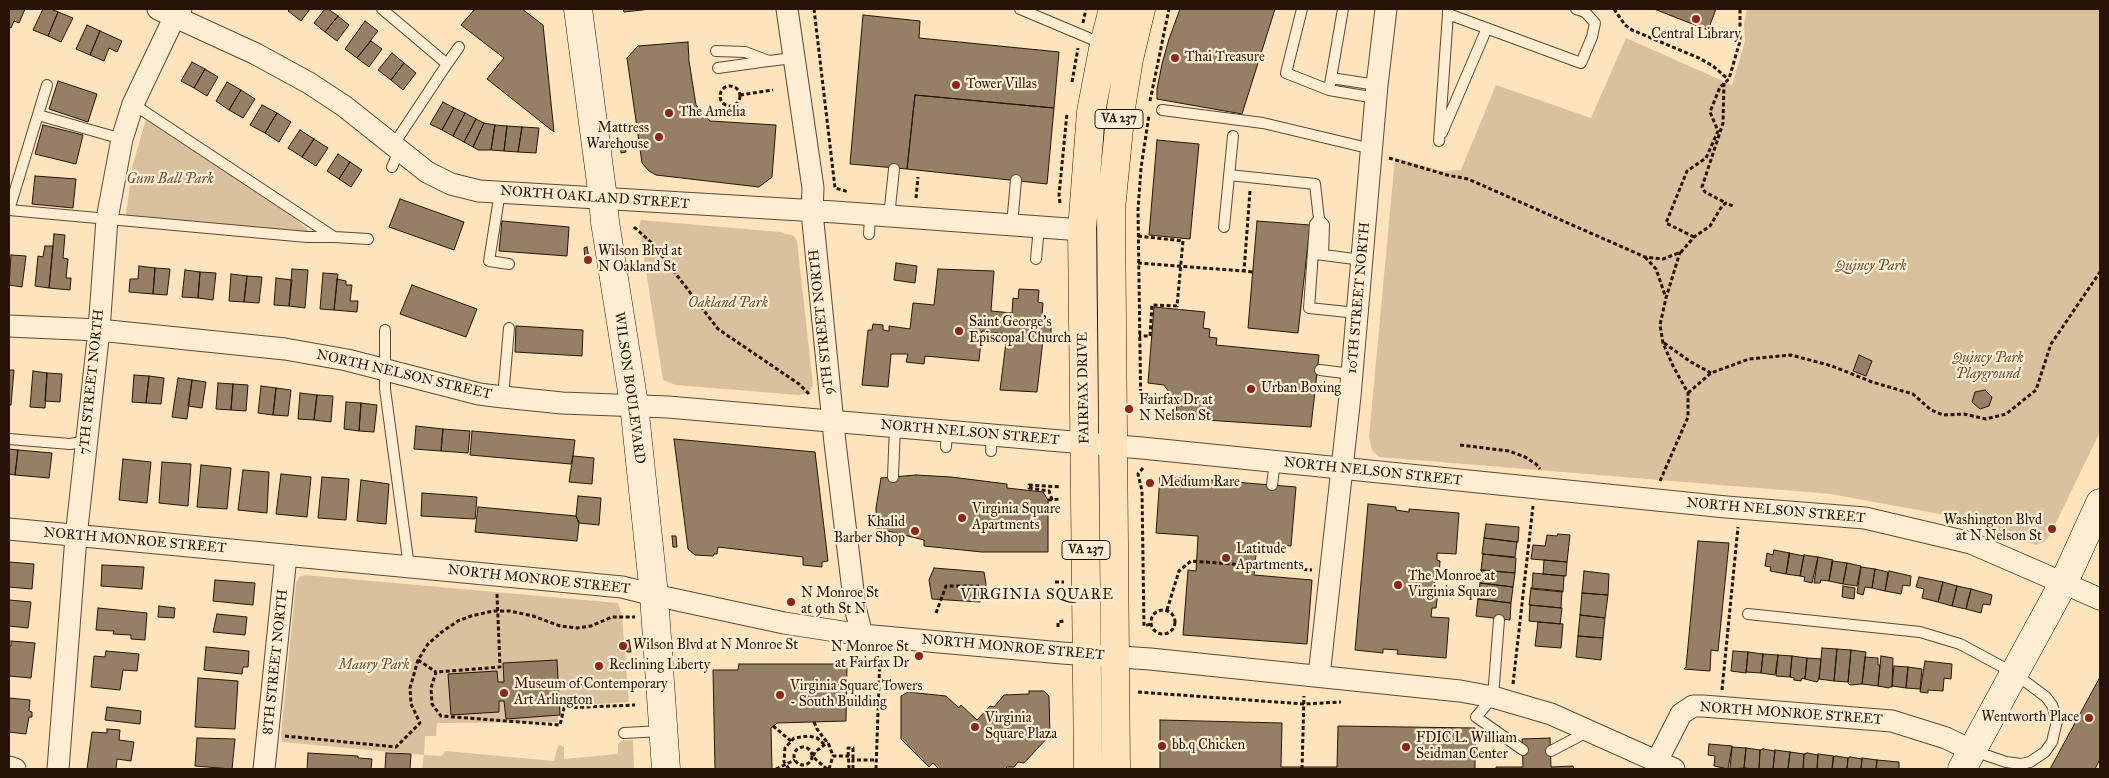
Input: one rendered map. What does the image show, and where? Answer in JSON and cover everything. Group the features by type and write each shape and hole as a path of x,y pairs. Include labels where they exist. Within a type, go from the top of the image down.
{"main road":[{"name":"WILSON BOULEVARD","path":"578,9 604,198 605,222 634,404 654,595 666,769"},
{"name":"FAIRFAX DRIVE","path":"1088,769 1082,230 1092,112 1104,44 1113,9"},
{"name":"FAIRFAX DRIVE","path":"1116,769 1111,231 1114,168 1121,108 1129,59 1141,9"},
{"path":"1082,230 1111,231"},
{"path":"1968,760 2064,582 2100,503"}],"street":[{"name":"9TH STREET NORTH","path":"787,9 813,188 812,212 832,421 855,607 862,635"},
{"name":"10TH STREET NORTH","path":"1319,676 1352,374 1386,9"},
{"name":"NORTH OAKLAND STREET","path":"171,11 309,83 344,106 395,154 451,184 500,192 812,212 876,222 1012,225 1082,230"},
{"name":"7TH STREET NORTH","path":"58,769 76,537 100,330 107,219 122,139 133,104 171,11"},
{"name":"NORTH NELSON STREET","path":"9,326 100,330 285,349 347,360 479,394 503,397 562,403 634,404 895,426 947,439 992,443 1085,444 1341,469 1539,481 1652,499 1866,518 1971,542 2100,599"},
{"name":"NORTH MONROE STREET","path":"9,529 76,537 622,586 654,595 784,623 862,635 1319,676 1460,691 1502,700 1551,714 1666,765 1681,714 1693,706 1892,721 1946,738 1968,760"},
{"name":"8TH STREET NORTH","path":"264,769 286,556"},
{"path":"9,766 15,769"}],"lane":[{"path":"382,9 447,64"},
{"path":"1020,9 1104,44"},
{"path":"1302,9 1286,73 1329,90 1377,91"},
{"path":"1329,90 1343,9"},
{"path":"1487,28 1439,141 1448,11 1487,28 1581,63 1592,37 1595,23 1585,12 1576,9"},
{"path":"420,41 427,31"},
{"path":"395,154 447,64 459,47"},
{"path":"716,50 745,52 769,61"},
{"path":"718,68 793,58"},
{"path":"1331,78 1377,91"},
{"path":"47,85 9,210 307,237 368,238"},
{"path":"133,104 334,237"},
{"path":"1162,110 1263,123 1372,151"},
{"path":"38,115 122,139"},
{"path":"1224,227 1233,136"},
{"path":"876,222 894,169"},
{"path":"1229,175 1315,184 1320,219 1324,225 1308,308 1357,312"},
{"path":"1012,225 1016,180"},
{"path":"500,192 489,261 509,264"},
{"path":"1036,258 1039,227"},
{"path":"1318,254 1362,260"},
{"path":"503,397 509,328"},
{"path":"385,330 385,389 408,567"},
{"path":"1320,370 1352,374"},
{"path":"893,477 895,426"},
{"path":"9,439 70,444 87,441"},
{"path":"1272,485 1274,462"},
{"path":"1748,614 1920,632 1960,644 2014,673 2046,697 2052,705 2057,721 2052,742 2045,752 2037,758 2021,764 1968,760"},
{"path":"1500,620 1502,700 1476,717 1523,750"},
{"path":"1551,751 1590,730"},
{"path":"624,733 664,731"}],"path":[{"path":"814,9 835,188"},
{"path":"1141,419 1138,236 1141,168 1152,88 1169,9"},
{"path":"1614,9 1625,25 1632,30 1699,58 1729,79"},
{"path":"1694,237 1666,223 1687,171 1706,158 1718,131 1710,112 1720,87 1729,79 1740,41 1740,9"},
{"path":"1724,84 1723,123 1702,187 1705,192 1733,206"},
{"path":"728,87 735,88 740,95 739,102 734,106 725,105 721,100 722,90 728,87"},
{"path":"740,95 773,90"},
{"path":"1372,151 1447,175 1468,179 1645,257 1663,260 1680,252 1694,237 1710,226 1722,206 1726,203"},
{"path":"916,198 918,177"},
{"path":"1244,271 1252,177"},
{"path":"634,226 653,244 718,329 799,384 811,396"},
{"path":"1138,236 1184,241 1177,306 1152,305 1150,336 1139,336"},
{"path":"1652,499 1688,417 1688,393 1663,343 1660,324 1680,252"},
{"path":"1645,257 1656,269 1666,298"},
{"path":"1138,263 1253,272"},
{"path":"1688,393 1711,373 1749,359 1791,355 1832,366 1872,382 1913,394 1932,410 1943,415 1964,414 1986,419 2006,414 2036,390 2051,344 2100,272"},
{"path":"1663,343 1711,373"},
{"path":"1460,445 1510,451 1525,457 1536,464 1539,481 1502,700"},
{"path":"1143,468 1138,474 1142,491 1144,626 1151,624"},
{"path":"1060,499 1050,500 1049,491 1029,488 1029,485 1061,487"},
{"path":"1722,690 1738,526"},
{"path":"1167,610 1179,571 1191,561 1313,570"},
{"path":"936,613 946,586 979,586"},
{"path":"418,660 436,672 500,666 496,591"},
{"path":"1158,610 1167,610 1175,619 1174,627 1165,634 1157,633 1151,624 1158,610"},
{"path":"281,736 396,747 420,723 411,704 410,688 418,660 428,644 458,621 483,613 498,611 523,614 569,628 591,626 612,617 638,617"},
{"path":"1058,627 1058,622 1064,621"},
{"path":"876,769 880,649"},
{"path":"436,672 432,688 432,704 440,716 560,725 564,708 635,705"},
{"path":"558,685 634,682"},
{"path":"1138,692 1304,704 1341,702"},
{"path":"1302,769 1304,696"},
{"path":"808,764 801,765 795,760 794,752 802,747 810,750 812,757 828,769 833,756 814,722"},
{"path":"773,726 791,741"},
{"path":"789,769 784,755 785,748 791,741 800,736 809,736 826,743"},
{"path":"808,764 815,752 826,743"},
{"path":"848,748 853,748 851,769 849,756 848,748"},
{"path":"833,756 849,756"},
{"path":"776,769 795,760"},
{"path":"853,760 876,760"},
{"path":"808,764 810,769"}],"green space":[{"name":"Quincy Park","path":"1747,9 2100,9 2100,432 2050,535 2044,542 2036,545 2003,534 1972,520 1831,494 1379,457 1372,450 1369,437 1395,158 1442,171 1461,170 1496,85 1591,118 1626,38 1732,85 1745,41 1744,24"},
{"name":"Gum Ball Park","path":"146,119 290,214 310,232 126,215 132,168"},
{"name":"Oakland Park","path":"641,220 780,232 794,236 797,241 813,385 809,393 798,395 676,385 663,380 639,226"},
{"name":"Maury Park","path":"305,575 618,603 622,616 629,702 561,706 561,716 558,716 558,722 437,723 436,736 425,736 424,755 282,742 281,735 296,583 299,577"},
{"path":"633,740 634,769 422,769 424,755 441,756 446,751 554,761 558,746 560,745 564,747 564,759 618,754 620,741"}],"building":[{"path":"9,9 25,9 19,23 14,21 11,28 9,27"},
{"path":"43,9 51,9 58,12 48,36 33,30"},
{"path":"290,9 310,9 301,21 288,11"},
{"path":"325,9 338,16 325,32 314,23"},
{"path":"475,9 522,9 543,25 554,132 487,79 504,58 461,25"},
{"path":"623,9 651,9 624,12"},
{"path":"1180,9 1275,9 1242,114 1157,99 1162,64"},
{"name":"Central Library","path":"1654,9 1716,9 1708,30"},
{"path":"58,12 73,18 61,42 48,36"},
{"name":"Tower Villas","path":"863,15 920,21 919,38 1059,52 1054,108 915,95 907,169 850,164"},
{"path":"338,16 349,25 337,41 325,32"},
{"path":"365,21 378,31 357,58 345,49"},
{"path":"87,25 100,31 90,55 76,49"},
{"path":"100,31 122,41 117,52 109,48 104,61 90,55"},
{"path":"371,41 382,49 369,67 357,58"},
{"name":"The Amelia","path":"688,42 696,105 710,121 776,125 772,177 759,187 656,175 649,171 642,163 627,58 638,46"},
{"path":"392,53 404,63 391,80 378,70"},
{"path":"192,62 205,69 194,88 181,81"},
{"path":"404,63 416,73 403,90 391,80"},
{"path":"205,69 218,77 207,96 194,88"},
{"path":"58,81 97,94 88,122 49,109"},
{"path":"227,82 241,90 229,110 216,101"},
{"path":"241,90 255,99 243,118 229,110"},
{"path":"915,95 1054,108 1047,184 907,169"},
{"path":"443,102 454,108 442,130 430,124"},
{"path":"262,105 277,113 265,133 250,125"},
{"path":"454,108 465,113 453,136 442,130"},
{"path":"277,113 291,122 279,142 265,133"},
{"path":"465,113 476,119 464,142 453,136"},
{"path":"476,119 484,123 473,147 464,142"},
{"path":"484,123 495,125 491,150 478,150 473,147"},
{"path":"43,125 83,135 76,164 35,154"},
{"path":"495,125 507,126 504,151 491,150"},
{"path":"507,126 522,127 518,152 504,151"},
{"path":"522,127 539,128 536,153 518,152"},
{"path":"300,130 314,139 302,157 288,148"},
{"path":"314,139 328,148 316,166 302,157"},
{"path":"1157,140 1199,144 1190,239 1149,235"},
{"path":"625,142 626,152 621,153 620,143"},
{"path":"338,154 350,162 339,179 327,171"},
{"path":"350,162 362,170 351,187 339,179"},
{"path":"35,176 76,179 73,208 32,204"},
{"path":"400,199 464,222 454,250 389,227"},
{"path":"502,221 569,227 567,256 499,251"},
{"path":"1257,221 1310,225 1298,333 1248,328"},
{"path":"54,234 65,235 63,258 68,259 66,278 71,278 70,290 49,288"},
{"path":"45,246 53,246 49,288 35,286 38,256 43,257"},
{"path":"587,247 589,258 585,259 584,248"},
{"path":"11,255 26,256 22,287 9,285"},
{"path":"896,263 917,266 915,283 894,280"},
{"path":"139,266 155,268 153,294 129,292 130,279 138,279"},
{"path":"155,268 170,269 167,295 153,294"},
{"path":"292,269 308,270 305,308 289,306"},
{"name":"Saint George's Episcopal Church","path":"938,269 994,271 991,311 1012,313 1013,298 1018,299 1019,289 1039,290 1038,302 1043,303 1042,316 1051,318 1051,342 1043,340 1037,392 1000,390 1007,334 982,331 979,361 925,356 924,364 906,362 908,354 891,354 888,387 862,385 868,330 872,330 873,324 883,325 883,330 889,331 889,326 910,329 913,303 934,305"},
{"path":"185,270 200,272 198,298 182,297"},
{"path":"200,272 216,273 213,300 198,298"},
{"path":"323,273 338,274 334,310 320,309"},
{"path":"231,274 247,276 244,302 229,301"},
{"path":"247,276 262,277 259,303 244,302"},
{"path":"276,278 292,280 289,306 274,305"},
{"path":"337,279 346,281 346,285 352,285 350,301 358,301 357,312 334,310"},
{"path":"412,285 477,309 466,337 400,314"},
{"path":"1154,307 1205,312 1203,328 1210,329 1209,337 1217,338 1216,345 1319,355 1311,427 1176,418 1177,400 1164,385 1148,383"},
{"path":"516,326 583,330 582,356 515,352"},
{"path":"1859,355 1872,361 1866,376 1853,371"},
{"path":"9,370 14,370 11,405 9,405"},
{"path":"33,371 47,373 45,408 30,407"},
{"path":"47,373 62,374 60,402 45,401"},
{"path":"134,375 149,376 146,403 132,402"},
{"path":"149,376 164,378 161,404 146,403"},
{"path":"178,378 192,380 187,419 172,417"},
{"path":"192,380 206,382 202,408 188,406"},
{"path":"218,383 233,384 231,410 216,409"},
{"path":"233,384 248,385 246,411 231,410"},
{"path":"261,386 276,388 273,415 258,413"},
{"path":"276,388 291,390 288,416 273,415"},
{"path":"1985,390 1992,397 1989,406 1980,409 1972,402 1975,392"},
{"path":"300,393 317,395 314,420 298,419"},
{"path":"317,395 333,396 331,422 314,420"},
{"path":"346,402 361,403 359,431 344,429"},
{"path":"361,403 377,405 374,432 359,431"},
{"path":"416,426 443,429 441,451 414,449"},
{"path":"443,429 470,431 468,453 441,451"},
{"path":"472,431 575,440 571,464 470,455"},
{"path":"674,439 815,452 828,561 822,562 822,567 803,565 803,557 718,547 717,554 713,556 695,555 688,549"},
{"path":"9,449 18,450 15,475 9,474"},
{"path":"18,450 52,453 49,478 15,475"},
{"path":"573,456 594,458 592,484 569,482"},
{"path":"123,459 151,462 147,503 119,500"},
{"path":"162,462 191,464 188,506 159,503"},
{"path":"201,465 231,468 227,509 197,507"},
{"path":"243,470 269,472 267,513 238,510"},
{"path":"281,474 311,477 307,517 276,514"},
{"name":"Virginia Square Apartments","path":"916,475 1007,484 1007,488 1043,492 1048,500 1048,552 982,552 924,546 924,540 876,528 876,508 881,478"},
{"name":"Latitude Apartments","path":"1160,476 1296,487 1291,546 1257,544 1254,575 1312,580 1307,644 1183,635 1188,570 1196,571 1198,536 1156,533"},
{"path":"322,477 349,479 346,520 318,518"},
{"path":"361,480 389,484 386,524 357,521"},
{"path":"422,493 477,497 475,519 421,516"},
{"path":"578,496 601,498 599,525 579,523 576,516"},
{"name":"The Monroe at Virginia Square","path":"1368,504 1396,507 1396,510 1409,512 1409,509 1459,513 1456,554 1437,553 1437,560 1440,561 1439,577 1435,577 1434,592 1438,592 1436,608 1432,608 1431,617 1449,618 1446,658 1397,654 1398,650 1383,649 1383,653 1355,650"},
{"path":"478,507 576,516 579,523 577,541 475,532"},
{"path":"1486,524 1519,527 1518,542 1484,538"},
{"path":"1558,534 1570,535 1567,562 1531,559 1533,545 1545,546 1547,535 1557,536"},
{"path":"672,536 676,536 677,547 673,547"},
{"path":"1484,538 1517,542 1515,557 1482,554"},
{"path":"1698,541 1729,543 1718,651 1711,650 1710,671 1684,669 1686,667"},
{"path":"1774,550 1790,553 1786,574 1770,571 1771,567 1765,566 1767,553 1773,555"},
{"path":"1789,553 1804,556 1800,576 1786,574"},
{"path":"1483,554 1516,558 1515,573 1481,570"},
{"path":"1804,555 1818,557 1812,583 1804,581 1805,577 1800,576"},
{"path":"1818,557 1833,560 1829,581 1821,580 1820,583 1814,583"},
{"path":"1544,560 1567,562 1566,576 1543,574"},
{"path":"1832,561 1847,563 1843,584 1829,581"},
{"path":"9,562 34,564 32,589 9,587"},
{"path":"1847,563 1861,566 1857,586 1843,584"},
{"path":"102,565 144,567 142,589 101,586"},
{"path":"1861,567 1875,569 1872,588 1865,587 1863,595 1857,593"},
{"path":"934,568 984,572 986,584 984,595 980,602 932,599 929,580"},
{"path":"1875,569 1888,572 1885,591 1872,588"},
{"path":"1481,570 1515,573 1513,587 1480,583"},
{"path":"1584,571 1609,574 1608,595 1582,593"},
{"path":"1889,571 1911,576 1910,586 1903,585 1901,594 1885,591"},
{"path":"1533,573 1564,576 1563,592 1532,589"},
{"path":"1919,577 1943,582 1938,602 1922,598 1924,589 1916,587"},
{"path":"215,580 255,583 253,605 213,601"},
{"path":"1943,582 1957,586 1952,606 1938,602"},
{"path":"1480,583 1513,587 1511,603 1478,599"},
{"path":"1843,586 1855,588 1854,599 1842,597"},
{"path":"1957,586 1971,589 1966,609 1952,606"},
{"path":"1531,588 1562,591 1561,608 1529,605"},
{"path":"1971,589 1992,595 1990,605 1983,604 1981,613 1966,609"},
{"path":"1582,593 1608,595 1605,618 1580,615"},
{"path":"1478,599 1511,603 1510,620 1476,616"},
{"path":"9,600 31,602 28,628 9,626"},
{"path":"1530,605 1562,608 1560,624 1529,621"},
{"path":"159,606 175,608 174,618 158,617"},
{"path":"98,608 147,613 145,640 131,639 131,635 113,634 114,631 96,630"},
{"path":"217,614 247,617 245,635 213,632"},
{"path":"1580,615 1605,618 1603,638 1578,636"},
{"path":"1538,622 1563,624 1561,648 1535,646"},
{"path":"1578,636 1603,638 1601,660 1576,657"},
{"path":"629,640 631,652 627,652 626,641"},
{"path":"11,641 35,643 31,678 9,676 9,646 11,646"},
{"path":"206,647 249,651 248,667 243,667 242,674 204,670"},
{"path":"1822,648 1837,649 1834,681 1819,679"},
{"path":"1837,649 1851,650 1848,682 1834,681"},
{"path":"1851,650 1866,652 1862,684 1850,685 1848,683"},
{"path":"106,651 139,654 137,671 123,670 120,690 91,687 94,656 105,657"},
{"path":"1733,651 1748,652 1746,673 1731,671"},
{"path":"1748,652 1763,654 1761,673 1746,672"},
{"path":"1763,654 1778,655 1775,675 1761,673"},
{"path":"1778,655 1792,656 1790,677 1776,676"},
{"path":"1792,656 1807,658 1805,679 1802,678 1801,681 1790,677"},
{"path":"1881,656 1893,658 1892,687 1889,688 1878,686"},
{"path":"1865,657 1878,658 1878,665 1880,665 1878,686 1862,684"},
{"path":"1807,658 1821,659 1817,682 1805,679"},
{"name":"Museum of Contemporary Art Arlington","path":"557,660 560,715 506,719 504,701 499,701 499,712 451,715 448,674 497,671 498,682 504,682 503,663"},
{"path":"1925,661 1952,664 1951,679 1944,678 1943,691 1928,690 1928,693 1920,692"},
{"name":"Virginia Square Towers - South Building","path":"739,664 847,664 846,721 777,723 771,728 772,769 715,769 713,670 738,670"},
{"path":"1894,666 1908,667 1906,688 1892,686"},
{"path":"1908,667 1922,669 1920,689 1906,688"},
{"name":"Wentworth Place","path":"2100,677 2100,759 2095,769 2050,769"},
{"path":"198,678 238,681 235,729 195,727"},
{"name":"Virginia Square Plaza","path":"1029,691 1044,691 1049,696 1050,735 1024,763 1018,762 1014,767 1007,767 1005,769 939,769 933,763 929,767 901,739 901,696 908,692 946,696 959,708 961,705 977,720 990,706 994,707 1004,695 1029,694"},
{"path":"9,698 30,700 29,711 32,712 32,717 29,717 26,734 9,732"},
{"path":"107,707 141,711 140,724 105,720"},
{"name":"FDIC L. William Seidman Center","path":"1160,720 1282,723 1281,767 1337,767 1338,726 1475,728 1475,769 1160,769"},
{"path":"107,729 120,730 119,740 134,742 131,761 117,759 116,769 87,769 92,732 107,733"},
{"path":"197,738 235,739 232,769 195,766"},
{"path":"1550,738 1551,767 1573,766 1574,769 1496,769 1496,767 1523,767 1522,739"},
{"path":"1709,744 1732,746 1728,769 1714,766 1715,756 1708,755"},
{"path":"1732,747 1746,748 1744,768 1730,769"},
{"path":"1746,748 1760,750 1759,769 1744,768"},
{"path":"1760,750 1775,751 1773,769 1759,769"},
{"path":"1775,750 1790,752 1788,769 1773,769"},
{"path":"1790,752 1804,754 1803,769 1788,769"},
{"path":"308,753 358,756 358,758 372,759 371,769 307,769"},
{"path":"386,753 411,754 410,769 385,769"},
{"path":"1804,754 1818,755 1817,769 1803,769"},
{"path":"1818,754 1834,756 1832,769 1817,769"},
{"path":"1833,757 1848,758 1847,769 1832,769"},
{"path":"1848,758 1862,759 1861,769 1847,769"},
{"path":"1862,758 1877,760 1876,769 1861,769"},
{"path":"1877,760 1899,762 1899,769 1876,769"}],"place":[{"name":"Central Library","path":"1696,19"},
{"name":"Thai Treasure","path":"1175,58"},
{"name":"Tower Villas","path":"956,85"},
{"name":"The Amelia","path":"669,113"},
{"name":"Mattress Warehouse","path":"659,137"},
{"name":"Wilson Blvd at N Oakland St","path":"588,260"},
{"name":"Saint George's Episcopal Church","path":"959,331"},
{"name":"Urban Boxing","path":"1251,389"},
{"name":"Fairfax Dr at N Nelson St","path":"1129,409"},
{"name":"Medium Rare","path":"1150,483"},
{"name":"Virginia Square Apartments","path":"962,518"},
{"name":"Washington Blvd at N Nelson St","path":"2052,529"},
{"name":"Khalid Barber Shop","path":"915,531"},
{"name":"Latitude Apartments","path":"1226,558"},
{"name":"The Monroe at Virginia Square","path":"1398,585"},
{"name":"N Monroe St at 9th St N","path":"791,602"},
{"name":"Wilson Blvd at N Monroe St","path":"623,646"},
{"name":"N Monroe St at Fairfax Dr","path":"919,656"},
{"name":"Reclining Liberty","path":"599,666"},
{"name":"Museum of Contemporary Art Arlington","path":"504,693"},
{"name":"Virginia Square Towers - South Building","path":"780,695"},
{"name":"Wentworth Place","path":"2089,718"},
{"name":"Virginia Square Plaza","path":"975,727"},
{"name":"bb.q Chicken","path":"1162,746"},
{"name":"FDIC L. William Seidman Center","path":"1406,747"}],"district":[{"name":"VIRGINIA SQUARE","path":"1037,595"}],"park label":[{"name":"Quincy Park Playground","path":"1988,368"}]}
